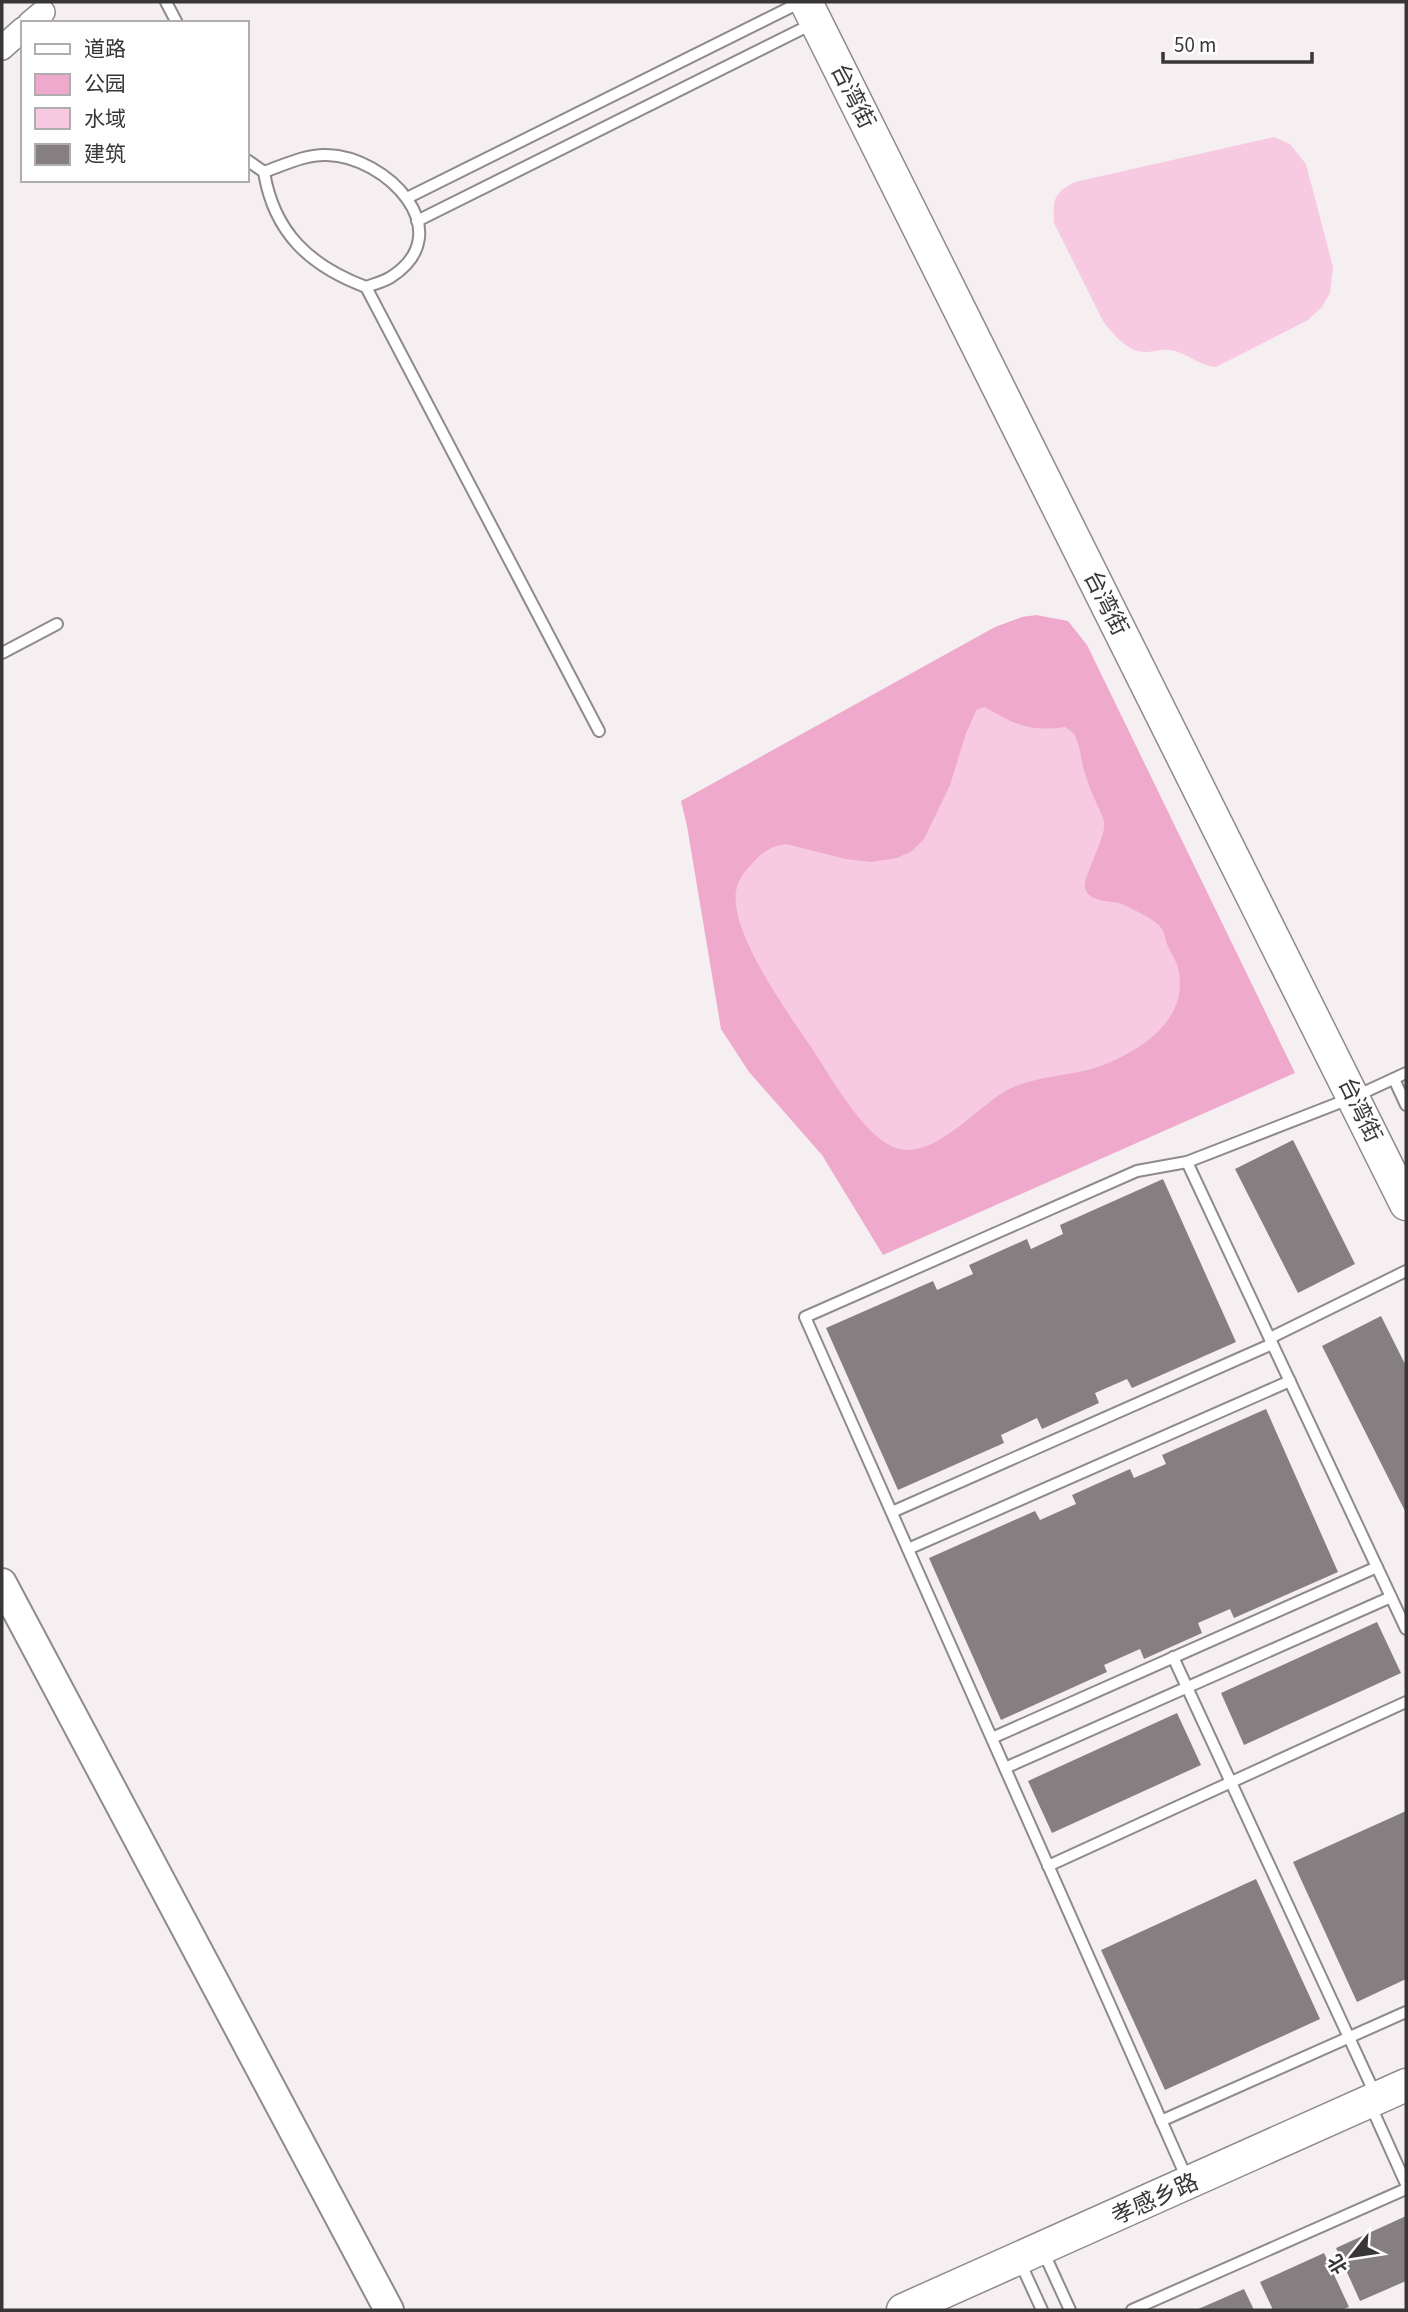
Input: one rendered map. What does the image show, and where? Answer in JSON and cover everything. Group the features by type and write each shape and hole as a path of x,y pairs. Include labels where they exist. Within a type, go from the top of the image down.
{"main road":[{"name":"台湾街","path":"808,9 1406,1205"},
{"name":"孝感乡路","path":"903,2310 1406,2085"}],"street":[{"path":"2,48 21,31"},
{"path":"2,1583 389,2310"}],"lane":[{"path":"166,2 176,21"},
{"path":"407,198 808,9"},
{"path":"417,221 808,9"},
{"path":"264,172 312,156 343,157 370,166 393,182 407,198 417,221 419,237 407,263 388,279 366,287"},
{"path":"248,161 264,172 272,206 287,233 298,246 327,270 366,287 599,731"},
{"path":"2,653 57,624"},
{"path":"1189,2184 806,1317 1138,1171 1187,1162 1354,1097 1406,1073"},
{"path":"1394,1079 1406,1105"},
{"path":"1187,1162 1406,1629"},
{"path":"892,1512 1271,1341 1406,1271"},
{"path":"908,1549 1290,1381"},
{"path":"992,1738 1377,1567"},
{"path":"1005,1768 1391,1597"},
{"path":"1132,2310 1406,2187 1349,2038 1173,1657"},
{"path":"1048,1866 1406,1702"},
{"path":"1161,2120 1406,2012"},
{"path":"1030,2254 1042,2310"},
{"path":"1030,2254 1070,2310"}],"green space":[{"path":"1036,615 1068,621 1087,645 1295,1073 883,1255 822,1155 749,1072 721,1029 681,801 995,627"}],"water":[{"path":"1274,137 1290,144 1306,164 1333,267 1330,293 1321,308 1308,320 1216,367 1172,350 1147,352 1127,346 1103,321 1054,223 1054,203 1058,194 1075,182"},
{"path":"985,707 1023,726 1042,729 1065,727 1074,735 1104,824 1103,835 1085,883 1087,893 1101,900 1122,904 1158,925 1177,965 1180,990 1176,1006 1168,1020 1158,1032 1131,1052 1089,1070 1015,1086 993,1099 941,1139 913,1150 900,1149 887,1144 862,1121 775,993 740,924 736,904 737,887 742,875 758,857 781,845 871,862 897,858 912,851 924,839 950,785 966,733 977,709"}],"building":[{"path":"1293,1140 1355,1264 1298,1293 1235,1169"},
{"path":"1163,1179 1236,1342 1132,1388 1127,1379 1095,1393 1099,1403 1042,1429 1037,1418 1001,1435 1004,1443 898,1490 826,1328 933,1281 937,1290 973,1274 969,1265 1027,1239 1031,1249 1063,1234 1060,1225"},
{"path":"1381,1316 1406,1366 1406,1513 1322,1346"},
{"path":"1266,1409 1338,1572 1234,1618 1230,1609 1198,1623 1202,1633 1144,1659 1140,1649 1104,1665 1107,1672 1001,1720 929,1558 1035,1511 1040,1520 1076,1504 1072,1495 1130,1469 1134,1478 1166,1464 1162,1455"},
{"path":"1377,1622 1401,1673 1244,1745 1221,1693"},
{"path":"1177,1713 1201,1765 1052,1833 1028,1781"},
{"path":"1406,1811 1406,1979 1357,2002 1293,1862"},
{"path":"1256,1879 1320,2019 1165,2090 1101,1950"},
{"path":"1406,2216 1406,2281 1360,2301 1336,2248"},
{"path":"1324,2253 1349,2307 1341,2310 1273,2310 1260,2282"},
{"path":"1244,2289 1254,2310 1196,2310"}]}
